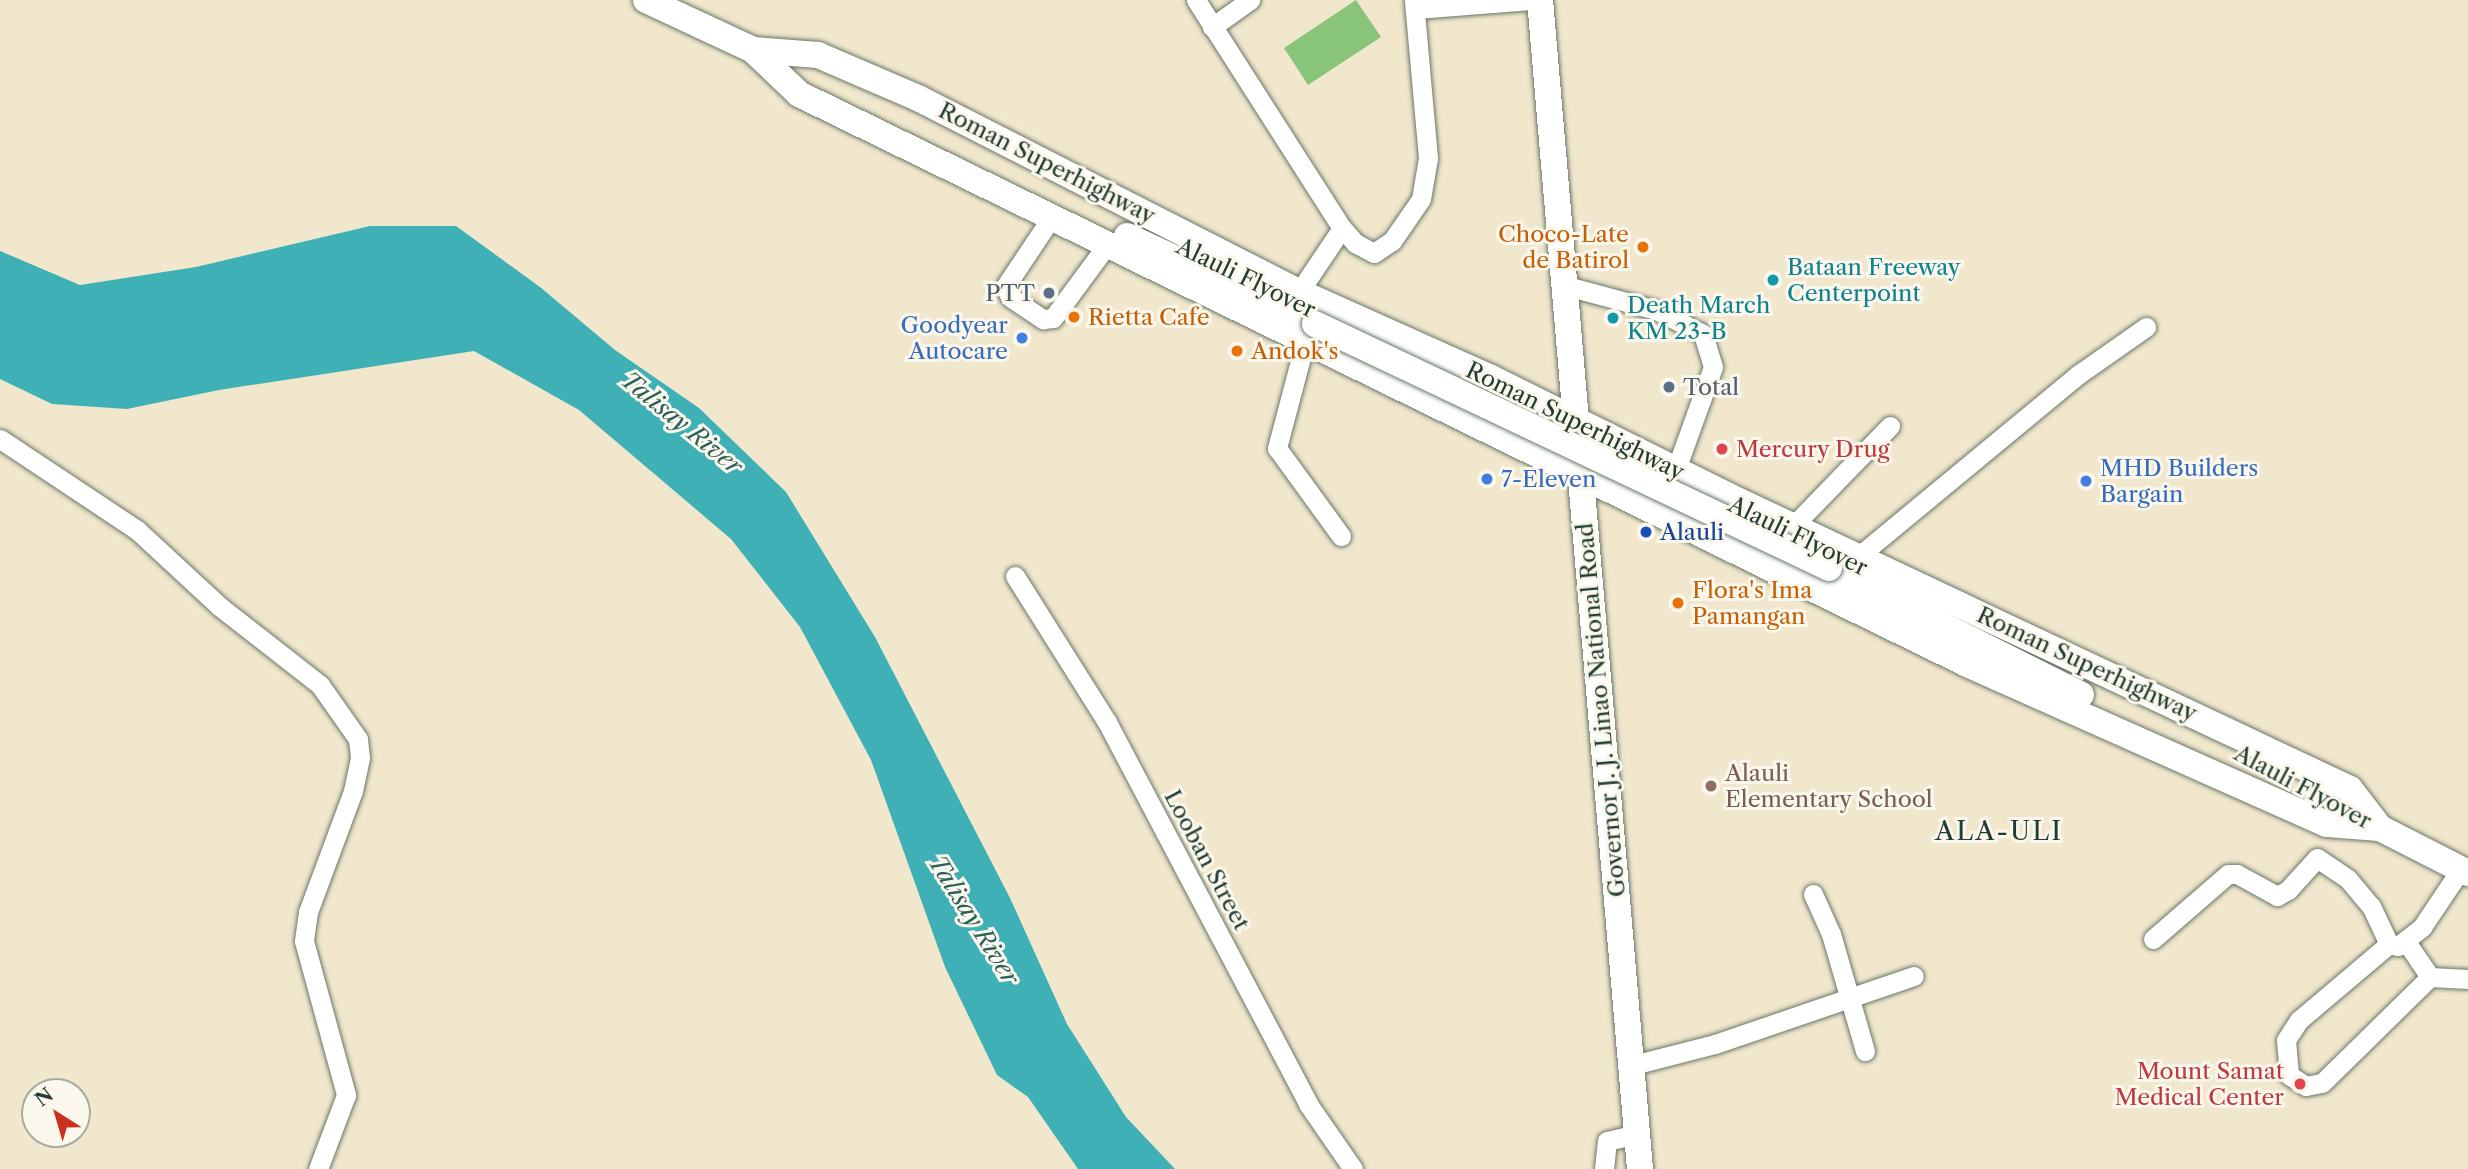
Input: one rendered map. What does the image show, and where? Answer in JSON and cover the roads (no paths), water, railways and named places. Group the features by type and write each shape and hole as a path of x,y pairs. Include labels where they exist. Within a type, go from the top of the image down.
{"main road":[{"name":"Roman Superhighway","path":"646,0 752,50 799,94 1106,246 1314,327 1579,473 1965,663 2327,824 2380,828 2464,871"},
{"name":"Governor J. J. Linao National Road","path":"1540,0 1640,1169"},
{"name":"Roman Superhighway","path":"752,50 818,55 894,88 1300,292 1794,525 1842,559"},
{"name":"Alauli Flyover","path":"752,50 999,175 1314,327 1842,559 2094,702 2332,812 2380,828"}],"street":[{"path":"1196,0 1342,228 1355,243 1374,253 1392,241 1421,199 1428,158 1415,5 1531,0"},
{"path":"1212,27 1251,0"},
{"path":"1051,218 1005,287 1010,297 1043,319 1053,318 1106,246"},
{"path":"1300,292 1342,228"},
{"path":"1563,285 1656,310 1703,334 1713,367 1676,469"},
{"path":"1314,327 1277,449 1341,536"},
{"path":"1842,559 2079,374 2146,327"},
{"path":"1794,525 1890,426"},
{"path":"0,439 137,530 219,606 320,685 358,738 360,758 353,791 309,912 304,941 346,1095 318,1169"},
{"name":"Looban Street","path":"1015,576 1107,722 1308,1104 1353,1169"},
{"path":"2153,939 2228,874 2237,874 2277,895 2288,890 2317,858 2348,879 2398,943 2430,977 2468,979"},
{"path":"2430,977 2322,1083 2306,1086 2288,1075 2286,1040 2299,1020 2398,943 2464,871"},
{"path":"1813,894 1831,934 1865,1051"},
{"path":"1633,1065 1715,1044 1914,976"},
{"path":"1604,1169 1604,1144 1638,1134"}],"water":[{"name":"Talisay River","path":"370,226 456,226 540,287 615,350 699,408 786,492 875,637 1010,898 1067,1024 1126,1117 1175,1169 1078,1169 1028,1097 997,1075 945,967 871,760 800,627 731,539 579,410 474,351 219,390 127,409 52,404 0,379 0,251 80,285 196,267"}],"place":[{"name":"Choco-Late de Batirol","path":"1643,247"},
{"name":"Bataan Freeway Centerpoint","path":"1773,280"},
{"name":"PTT","path":"1049,293"},
{"name":"Rietta Cafe","path":"1074,317"},
{"name":"Death March KM 23-B","path":"1613,318"},
{"name":"Goodyear Autocare","path":"1022,338"},
{"name":"Andok's","path":"1237,351"},
{"name":"Total","path":"1669,387"},
{"name":"Mercury Drug","path":"1722,449"},
{"name":"7-Eleven","path":"1487,479"},
{"name":"MHD Builders Bargain","path":"2086,481"},
{"name":"Alauli","path":"1646,532"},
{"name":"Flora's Ima Pamangan","path":"1678,603"},
{"name":"Alauli Elementary School","path":"1711,786"},
{"name":"Mount Samat Medical Center","path":"2300,1084"}],"district":[{"name":"ALA-ULI","path":"1999,832"}]}
